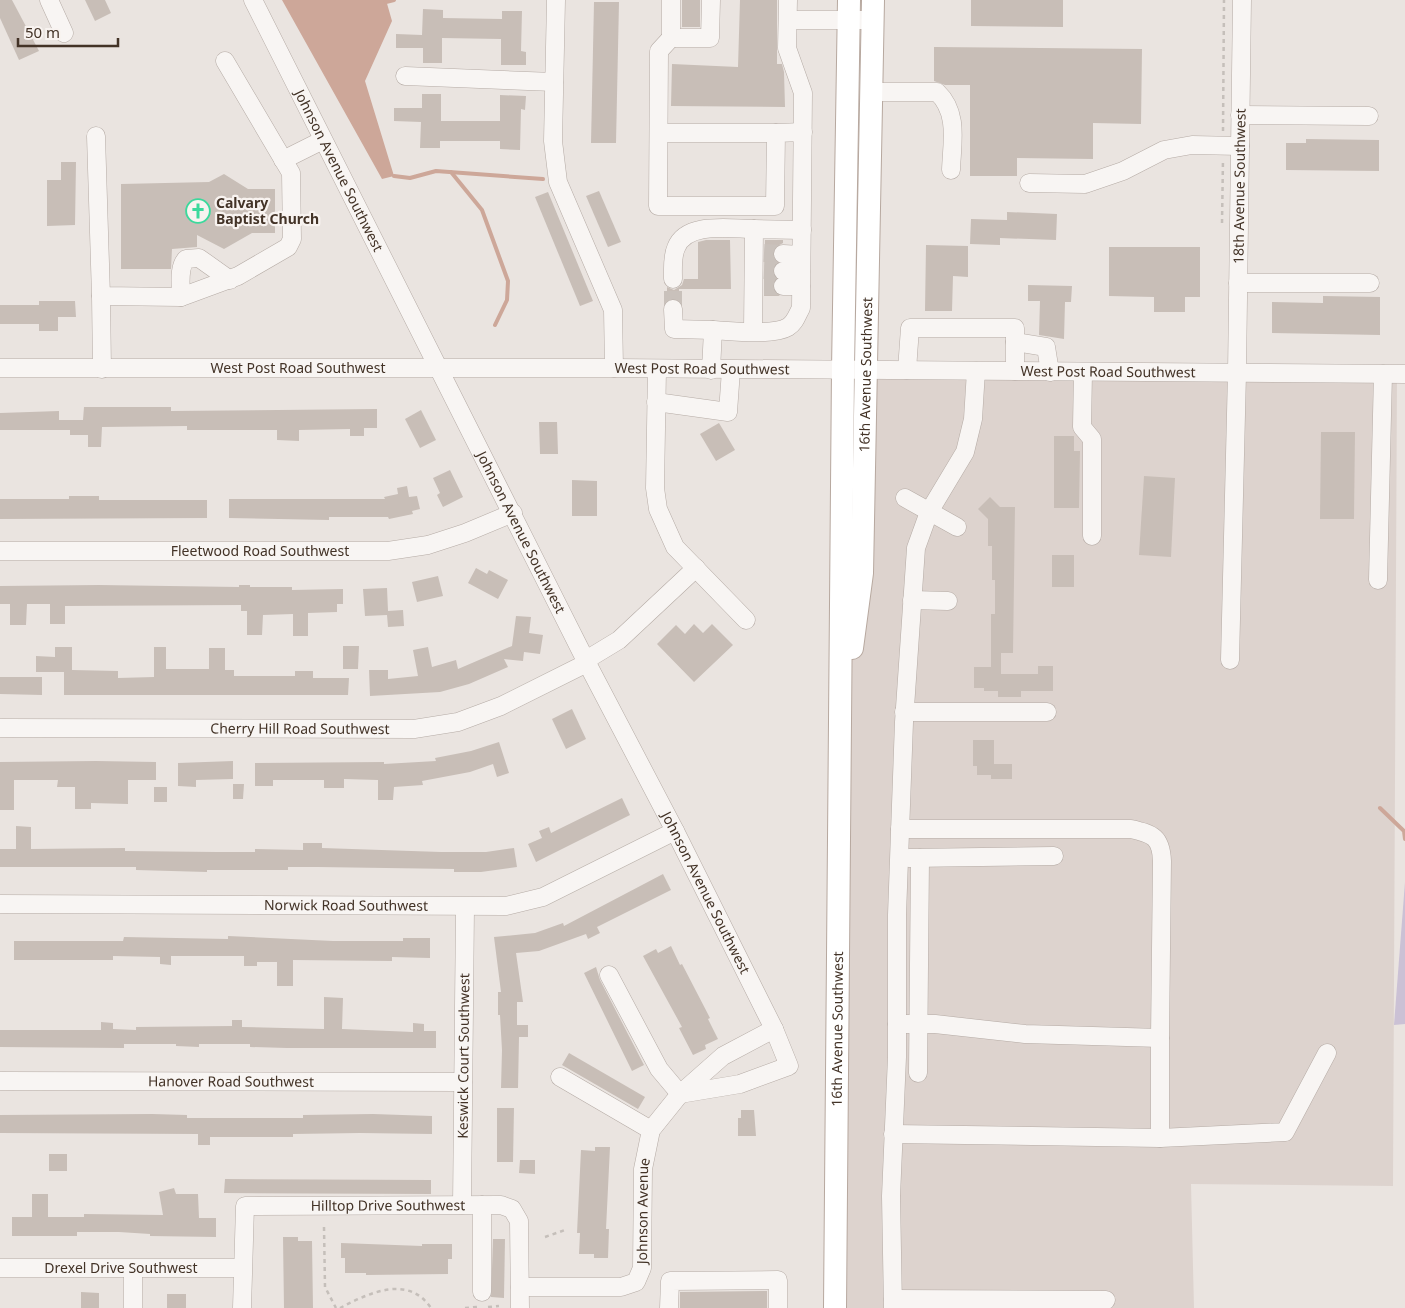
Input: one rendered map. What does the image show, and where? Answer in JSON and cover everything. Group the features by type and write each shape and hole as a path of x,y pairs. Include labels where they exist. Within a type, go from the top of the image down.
{"main road":[{"name":"16th Avenue Southwest","path":"834,1308 848,10"},
{"name":"16th Avenue Southwest","path":"839,749 862,573 872,10"}],"street":[{"path":"49,0 64,33"},
{"name":"Johnson Avenue Southwest","path":"253,0 586,661 675,831 774,1029 789,1066 740,1084 680,1094"},
{"path":"556,0 553,141 558,182 613,310 614,368"},
{"path":"671,0 671,38 659,51 658,206 774,206 776,133"},
{"path":"671,38 710,38 711,0"},
{"path":"673,309 674,329 777,332 788,327 795,320 800,308 803,93 787,48 788,0"},
{"name":"18th Avenue Southwest","path":"1230,660 1238,283 1232,145 1240,116 1242,0"},
{"path":"788,20 848,10 872,10"},
{"path":"101,296 181,297 230,280 288,247 292,239 291,174 225,61"},
{"path":"405,76 554,82"},
{"path":"871,92 937,92 946,101 952,114 951,170"},
{"path":"1240,116 1369,116"},
{"path":"659,133 803,132"},
{"path":"96,136 102,368"},
{"path":"283,160 323,140"},
{"path":"1030,183 1085,184 1123,171 1164,150 1192,145 1232,145"},
{"path":"753,331 759,270 754,229"},
{"path":"673,279 675,249 686,235 704,230 802,230"},
{"path":"181,297 181,270 182,263 186,259 199,258 230,280"},
{"path":"801,270 783,270 801,270"},
{"path":"1238,283 1370,283"},
{"path":"907,370 910,328 1015,328 1015,372"},
{"path":"711,370 713,330"},
{"path":"1015,342 1046,347 1050,372"},
{"name":"West Post Road Southwest","path":"0,368 657,368 711,370 1405,374"},
{"path":"657,368 655,488 658,509 675,546 746,620"},
{"path":"656,402 728,412 731,370"},
{"path":"976,371 973,418 965,452 929,512 916,548 904,712 899,858 897,1024 891,1196 893,1303 935,1304 1106,1300"},
{"path":"1083,372 1082,427 1092,439 1092,536"},
{"path":"1378,580 1383,374"},
{"path":"905,498 957,527"},
{"name":"Fleetwood Road Southwest","path":"0,551 388,551 428,545 465,533 513,513"},
{"name":"Cherry Hill Road Southwest","path":"0,728 414,729 458,722 501,706 586,661 619,640 696,568"},
{"path":"912,600 948,601"},
{"path":"904,712 1047,712"},
{"path":"900,829 1131,828 1155,838 1161,846 1162,861 1160,1138"},
{"name":"Norwick Road Southwest","path":"0,904 465,908 506,906 543,897 675,831"},
{"path":"899,858 1054,856"},
{"path":"918,1073 920,858"},
{"name":"Keswick Court Southwest","path":"462,1205 465,908"},
{"path":"609,974 659,1069 680,1094"},
{"path":"897,1024 934,1024 1025,1034 1160,1038"},
{"name":"Johnson Avenue","path":"520,1286 622,1287 636,1282 642,1268 643,1169 651,1130 680,1094 723,1056 774,1029"},
{"path":"894,1134 1160,1138 1285,1132 1327,1053"},
{"path":"560,1077 651,1130"},
{"name":"Hanover Road Southwest","path":"0,1081 463,1082"},
{"path":"482,1205 482,1292"},
{"name":"Hilltop Drive Southwest","path":"242,1268 245,1206 500,1205 512,1209 519,1221 520,1286"},
{"name":"Drexel Drive Southwest","path":"0,1268 242,1268"},
{"path":"242,1268 242,1308"},
{"path":"133,1269 133,1308"},
{"path":"670,1308 670,1281 778,1280 778,1308"},
{"path":"520,1286 520,1308"}],"path":[{"path":"1222,223 1232,145 1224,0"},
{"path":"324,1227 325,1287 336,1308"},
{"path":"545,1237 565,1230"},
{"path":"340,1308 378,1290 404,1288 426,1300 431,1308"}],"shaded area":[{"path":"282,0 386,0 392,21 365,81 394,176 382,179"},
{"path":"843,370 1397,374 1393,1186 1191,1184 1194,1308 835,1308"},
{"path":"1405,882 1405,1024 1394,1025"}],"building":[{"path":"0,0 12,0 39,51 19,60 0,18"},
{"path":"85,0 105,0 111,13 95,21"},
{"path":"682,0 700,0 700,27 682,27"},
{"path":"740,0 777,0 777,64 782,64 784,72 785,107 671,106 672,64 738,67"},
{"path":"971,0 1063,0 1063,27 971,26"},
{"path":"594,2 619,2 616,143 591,143"},
{"path":"423,9 443,10 443,18 502,19 502,11 522,11 521,51 526,52 526,65 501,65 501,39 442,38 442,63 423,63 423,48 396,48 396,34 422,35"},
{"path":"934,47 1142,49 1141,124 1093,123 1093,159 1017,158 1017,176 970,176 970,85 945,85 934,81"},
{"path":"422,94 441,94 441,121 500,121 500,95 526,96 525,110 521,109 520,150 500,149 500,141 440,141 440,148 420,148 421,122 394,121 394,108 422,108"},
{"path":"1306,139 1379,140 1379,171 1286,170 1286,143 1306,143"},
{"path":"61,162 76,162 75,225 47,226 47,180 61,180"},
{"name":"Calvary Baptist Church","path":"224,174 248,189 275,189 275,233 252,233 224,249 197,235 197,247 172,249 171,269 121,269 121,184 209,182"},
{"path":"599,191 621,242 608,247 586,196"},
{"path":"548,192 593,301 580,306 535,197"},
{"path":"1007,212 1057,214 1056,240 1000,238 1000,245 970,244 971,219 1007,220"},
{"path":"730,240 731,289 679,289 679,301 673,298 667,301 667,287 674,290 682,285 684,279 698,279 698,242"},
{"path":"765,240 783,240 783,243 774,248 772,254 777,263 772,271 776,278 772,286 774,292 780,296 764,296"},
{"path":"926,245 968,246 968,277 953,276 952,311 925,311"},
{"path":"1109,247 1200,247 1200,297 1185,297 1185,312 1154,312 1154,297 1109,296"},
{"path":"1028,285 1072,286 1071,302 1065,302 1064,339 1039,335 1040,301 1028,301"},
{"path":"1323,296 1380,297 1380,335 1272,333 1272,302 1323,303"},
{"path":"39,301 75,301 76,317 58,317 58,331 39,331 39,324 0,324 0,305 39,305"},
{"path":"84,407 171,407 171,411 377,409 377,428 364,428 364,436 350,436 350,429 299,430 299,441 277,440 277,430 187,430 187,426 102,427 101,447 88,447 88,435 70,435 70,430 0,430 0,413 59,411 59,420 83,420"},
{"path":"421,410 436,440 420,448 405,419"},
{"path":"539,422 557,422 558,454 540,454"},
{"path":"719,423 735,450 716,461 700,434"},
{"path":"1321,432 1355,432 1354,519 1320,519"},
{"path":"1054,436 1074,436 1074,451 1080,451 1079,508 1054,508"},
{"path":"450,470 463,497 443,507 437,495 440,493 433,478"},
{"path":"1144,476 1175,478 1171,557 1139,555"},
{"path":"572,480 597,481 597,516 572,516"},
{"path":"407,486 409,497 417,496 420,509 412,511 413,514 389,519 388,517 329,517 329,520 229,518 229,499 385,499 384,497 398,494 397,488"},
{"path":"69,496 99,496 99,500 207,500 207,518 0,519 0,499 69,499"},
{"path":"990,497 1000,507 1015,507 1013,653 1001,653 1001,674 1038,674 1038,666 1053,666 1053,691 1021,691 1021,697 998,697 998,691 984,691 984,688 974,688 974,667 991,667 991,614 995,614 995,580 992,580 992,546 988,546 988,519 978,509"},
{"path":"1052,555 1074,555 1074,587 1052,587"},
{"path":"476,568 487,574 489,570 508,580 498,599 468,583"},
{"path":"438,576 443,596 417,602 412,582"},
{"path":"239,585 250,585 250,587 292,587 292,590 343,589 343,604 337,604 337,612 308,613 308,636 293,636 293,614 263,615 262,635 247,635 247,611 241,611 241,605 65,606 65,624 50,624 50,604 27,604 26,625 10,625 10,604 0,604 0,586 239,587"},
{"path":"387,588 388,611 403,610 404,626 388,627 387,615 365,616 363,589"},
{"path":"516,616 531,617 529,633 543,635 540,654 524,652 523,661 504,659 508,667 469,684 440,692 370,696 369,670 388,670 388,679 418,676 413,650 428,647 432,667 456,660 458,669 512,646"},
{"path":"694,624 703,633 712,624 733,645 694,682 657,644 676,625 685,634"},
{"path":"343,646 359,646 358,669 343,669"},
{"path":"55,647 72,647 72,670 118,671 118,678 154,677 154,647 166,647 166,669 209,669 209,648 225,648 225,670 234,670 234,676 295,676 295,671 313,671 313,678 349,678 348,695 64,695 64,672 36,672 36,656 55,657"},
{"path":"0,677 42,677 42,695 0,694"},
{"path":"572,709 586,739 566,749 552,719"},
{"path":"973,740 994,740 994,764 1012,764 1012,779 991,779 991,775 977,775 977,766 973,766"},
{"path":"499,742 509,773 497,777 493,764 470,772 422,781 423,785 394,787 393,800 378,800 378,780 344,779 344,788 324,788 324,780 273,780 273,786 255,786 255,763 384,762 384,764 436,761 435,758 471,751"},
{"path":"233,761 233,779 196,780 196,787 178,786 178,763"},
{"path":"0,762 156,762 156,780 128,780 128,804 91,803 91,809 75,809 75,787 57,787 58,780 14,780 14,810 0,810"},
{"path":"233,784 244,784 243,799 233,799"},
{"path":"154,787 167,787 167,802 154,802"},
{"path":"622,798 630,815 536,862 528,844 542,838 539,831 549,827 551,833"},
{"path":"16,826 31,827 31,849 125,848 125,851 255,852 255,849 303,850 303,843 322,843 322,848 441,852 486,852 514,848 517,867 481,872 454,872 454,869 288,867 288,870 207,870 207,872 136,870 136,867 0,867 0,849 16,849"},
{"path":"663,874 671,890 597,927 600,933 588,939 586,934 539,951 516,953 523,1002 517,1002 517,1025 528,1025 528,1037 519,1037 518,1088 501,1088 502,1050 500,1015 498,1015 498,992 501,992 494,937 535,933 563,923 564,926"},
{"path":"228,936 333,941 403,941 403,938 430,938 430,958 392,957 392,961 293,960 293,986 277,986 277,962 257,962 257,966 244,966 244,956 171,956 171,965 160,964 160,957 113,956 113,960 14,960 14,941 123,941 124,937 228,939"},
{"path":"671,946 710,1018 708,1019 718,1039 705,1045 706,1049 693,1055 679,1028 682,1027 643,956 656,949 658,953"},
{"path":"596,967 600,980 644,1065 632,1071 584,973"},
{"path":"324,997 343,998 342,1029 413,1032 413,1023 424,1024 424,1031 436,1031 436,1048 287,1048 250,1047 250,1044 199,1044 199,1047 176,1046 176,1044 124,1044 124,1048 0,1047 0,1030 101,1030 101,1022 113,1023 113,1029 136,1030 136,1027 232,1026 232,1020 242,1020 242,1027 324,1029"},
{"path":"569,1053 645,1097 638,1109 562,1065"},
{"path":"497,1108 514,1108 513,1162 497,1162"},
{"path":"741,1110 754,1110 756,1136 738,1136 738,1118 741,1118"},
{"path":"373,1114 432,1116 432,1134 360,1133 293,1134 293,1137 210,1137 210,1145 198,1145 198,1134 0,1133 0,1115 187,1115 187,1118 303,1118 303,1115"},
{"path":"595,1147 610,1147 606,1229 609,1229 608,1258 594,1258 594,1254 579,1254 580,1233 577,1233 581,1150 595,1151"},
{"path":"49,1154 67,1154 67,1171 49,1171"},
{"path":"520,1160 535,1160 535,1174 519,1173"},
{"path":"225,1179 431,1180 431,1194 224,1193"},
{"path":"174,1188 176,1194 198,1194 199,1218 216,1218 216,1237 150,1236 150,1234 119,1232 77,1232 77,1236 12,1236 12,1217 32,1217 32,1194 48,1194 48,1217 84,1217 84,1214 163,1215 159,1192"},
{"path":"283,1237 298,1237 298,1241 312,1241 313,1308 284,1308"},
{"path":"493,1239 505,1239 504,1298 491,1297"},
{"path":"341,1243 422,1246 422,1244 452,1244 452,1259 448,1259 448,1274 366,1275 366,1273 345,1273 345,1258 341,1258"},
{"path":"767,1291 767,1308 680,1308 680,1292"},
{"path":"81,1292 99,1293 99,1308 81,1308"},
{"path":"167,1294 186,1294 186,1308 167,1308"}],"waterway":[{"path":"386,2 394,0"},
{"path":"394,176 410,178 436,171 543,179"},
{"path":"451,172 482,210 508,281 507,300 495,325"},
{"path":"1380,808 1404,831 1405,839"}],"tunnel":[{"path":"764,253 783,254"},
{"path":"764,270 783,271"},
{"path":"673,279 673,309"},
{"path":"764,286 783,286"}],"place":[{"name":"Calvary Baptist Church","path":"198,211"}]}
